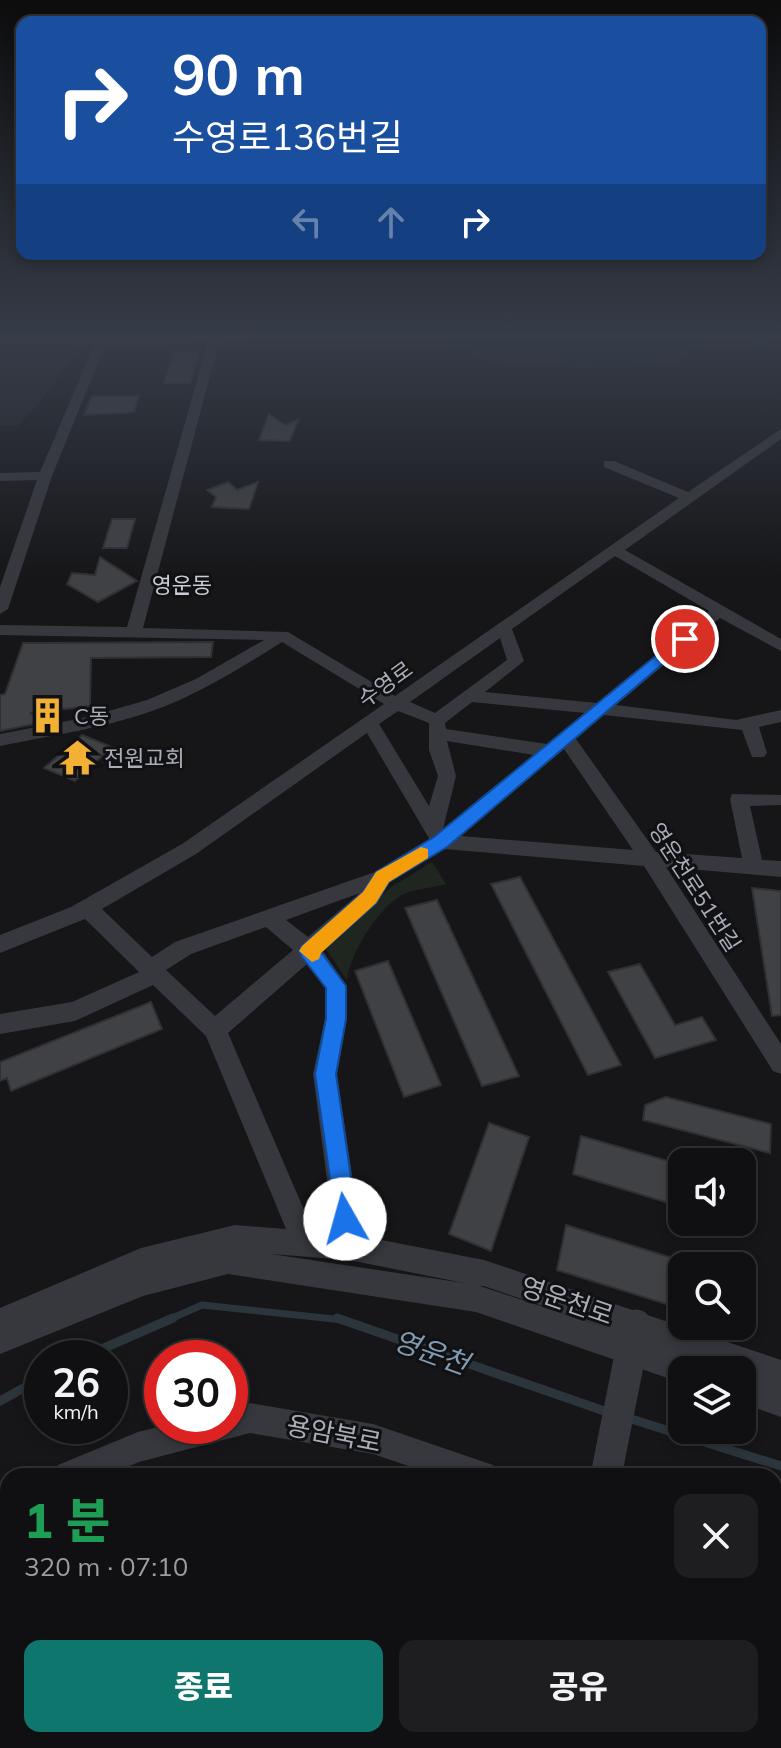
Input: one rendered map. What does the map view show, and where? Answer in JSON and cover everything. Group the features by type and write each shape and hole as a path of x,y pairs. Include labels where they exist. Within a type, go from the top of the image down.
{"street":[{"path":"0,609 17,540 73,418"},
{"path":"134,632 192,418"},
{"name":"수영로","path":"0,944 87,908 189,849 503,625 781,433"},
{"path":"609,464 690,498"},
{"path":"0,477 45,476"},
{"path":"613,549 781,646"},
{"path":"215,1030 369,897 382,877 550,751 720,610"},
{"path":"436,834 447,776 438,750 437,727 469,696 516,661 503,625"},
{"path":"0,630 282,635 437,727 550,751"},
{"path":"0,740 110,717 171,697 215,676 282,635"},
{"path":"469,696 598,712 688,718 736,726 781,716"},
{"path":"369,722 436,834"},
{"path":"749,723 758,753"},
{"name":"영운천로51번길","path":"566,738 651,860 779,1059"},
{"path":"754,867 739,799 775,800"},
{"path":"436,834 651,860 781,869"},
{"path":"0,1024 75,1011 151,972 183,948 382,877"},
{"path":"87,908 215,1030 305,1243"},
{"path":"268,916 309,951 336,986 336,1019 325,1074 349,1247"},
{"name":"영운천로","path":"0,1322 141,1261 235,1238 349,1247 484,1273 781,1374"},
{"path":"0,1340 143,1282 228,1261 476,1298 668,1364"},
{"path":"608,1468 636,1325"},
{"path":"756,1394 781,1402"},
{"name":"용암북로","path":"248,1419 373,1439 458,1468"},
{"path":"88,1468 150,1444"}],"shaded area":[{"path":"0,418 25,418 18,426 0,426"},
{"path":"432,862 446,884 407,893 393,901 359,945 347,980 325,948 391,887"}],"building":[{"path":"268,418 274,418 285,425 298,420 290,441 259,440"},
{"path":"228,482 237,490 258,482 249,509 212,507 216,497 207,490"},
{"path":"112,519 135,519 127,548 103,548"},
{"path":"100,557 137,581 98,602 67,584 72,573 95,575"},
{"path":"213,642 211,657 91,658 90,706 30,713 50,721 0,731 0,695 5,694 23,643"},
{"name":"전원교회","path":"82,735 112,747 75,781 44,768"},
{"path":"520,877 621,1065 588,1075 491,884"},
{"path":"752,888 781,891 781,1015 772,1016"},
{"path":"437,900 519,1076 482,1086 405,908"},
{"path":"388,961 441,1085 404,1097 355,971"},
{"path":"640,964 675,1025 702,1017 716,1040 655,1058 608,972"},
{"path":"151,1002 162,1029 11,1091 7,1078 0,1081 0,1062"},
{"path":"666,1097 771,1124 770,1153 643,1120 645,1105"},
{"path":"489,1123 529,1137 491,1251 449,1234"},
{"path":"581,1136 668,1161 668,1203 573,1174"},
{"path":"566,1225 668,1257 668,1305 557,1270"}],"waterway":[{"name":"영운천","path":"168,1320 202,1305 343,1320"},
{"name":"영운천","path":"122,1340 173,1318"},
{"name":"영운천","path":"337,1318 343,1320"},
{"name":"영운천","path":"343,1320 610,1413"},
{"name":"영운천","path":"0,1401 24,1388"},
{"name":"영운천","path":"628,1418 781,1466"}],"slow traffic":[{"path":"312,954 309,951 369,897 382,877 421,854"}],"place":[{"name":"C동","path":"48,716"},
{"name":"전원교회","path":"78,758"}],"district":[{"name":"영운동","path":"182,585"}],"route":[{"path":"345,1219 325,1074 336,1019 336,986 309,951 369,897 382,877 441,842 685,639"}]}
